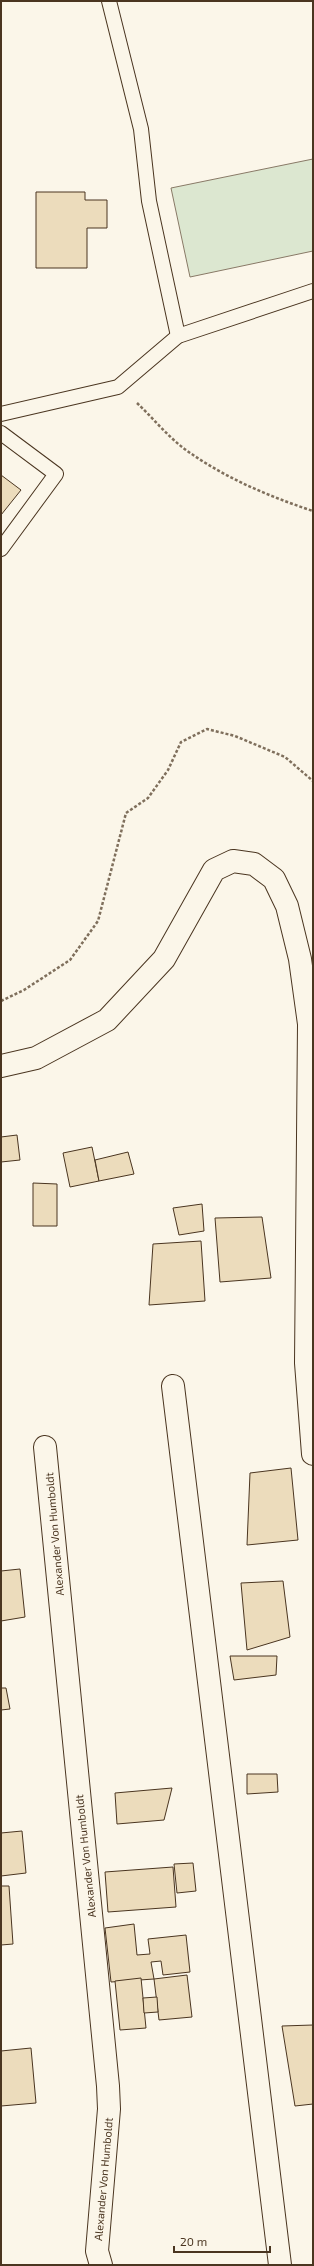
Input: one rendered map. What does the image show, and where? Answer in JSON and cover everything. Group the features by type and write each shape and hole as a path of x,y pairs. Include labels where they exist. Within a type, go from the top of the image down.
{"street":[{"path":"1,1066 36,1058 107,1020 164,959 214,870 232,861 254,864 274,879 287,906 300,959 309,1024 306,1363 313,1454"},
{"path":"173,1386 280,2265"},
{"name":"Alexander Von Humboldt","path":"45,1447 108,2086 109,2109 97,2251 101,2265"}],"lane":[{"path":"109,1 141,128 149,201 178,336"},
{"path":"1,414 118,387 178,336 313,291"},
{"path":"1,433 56,474 1,548"}],"path":[{"path":"118,387 185,449 243,484 277,499 313,511"},
{"path":"1,1001 24,990 70,960 98,921 126,813 148,798 168,770 181,742 207,729 235,736 285,757 313,781"}],"green space":[{"path":"313,159 313,251 190,277 171,188"}],"building":[{"path":"36,192 85,192 85,200 107,200 107,228 87,228 87,268 36,268"},
{"path":"1,475 21,490 1,515"},
{"path":"17,1135 20,1160 1,1162 1,1137"},
{"path":"92,1147 99,1181 70,1187 63,1153"},
{"path":"128,1152 134,1174 99,1181 95,1160"},
{"path":"33,1183 57,1184 57,1226 33,1226"},
{"path":"202,1204 204,1231 179,1235 173,1208"},
{"path":"262,1217 271,1278 220,1282 215,1218"},
{"path":"201,1241 205,1301 149,1305 153,1244"},
{"path":"291,1468 298,1540 247,1545 250,1473"},
{"path":"20,1569 25,1617 1,1621 1,1571"},
{"path":"283,1581 290,1637 247,1650 241,1583"},
{"path":"230,1656 277,1656 276,1675 234,1680"},
{"path":"1,1688 6,1688 10,1709 1,1710"},
{"path":"247,1774 277,1774 278,1792 247,1794"},
{"path":"172,1788 164,1820 117,1824 115,1793"},
{"path":"22,1831 26,1873 1,1876 1,1833"},
{"path":"193,1863 196,1891 177,1893 174,1864"},
{"path":"173,1867 176,1907 108,1912 105,1872"},
{"path":"1,1886 9,1886 13,1944 1,1945"},
{"path":"134,1924 137,1955 150,1954 148,1939 186,1935 190,1972 163,1975 161,1961 151,1962 154,1979 111,1982 105,1928"},
{"path":"187,1975 192,2017 159,2020 154,1979"},
{"path":"141,1978 146,2028 120,2030 115,1981"},
{"path":"157,1997 158,2012 144,2013 143,1998"},
{"path":"313,2025 313,2104 295,2106 282,2026"},
{"path":"31,2048 36,2103 1,2106 1,2051"}]}
